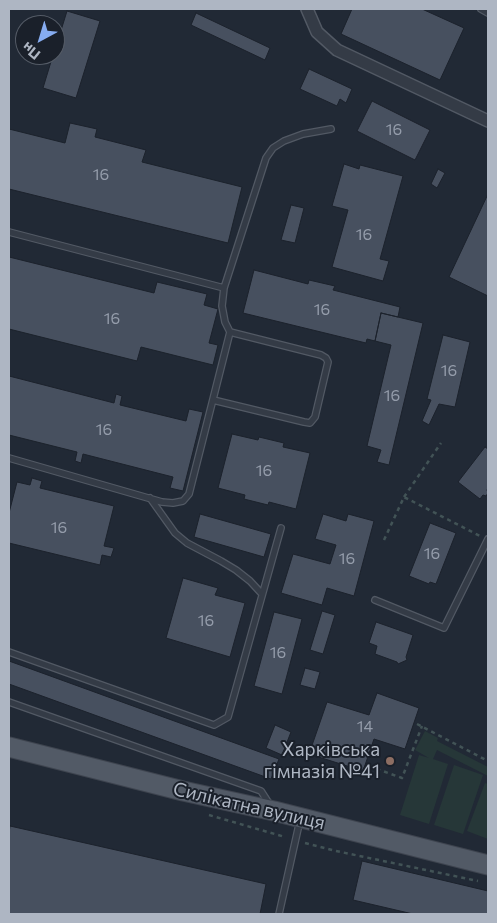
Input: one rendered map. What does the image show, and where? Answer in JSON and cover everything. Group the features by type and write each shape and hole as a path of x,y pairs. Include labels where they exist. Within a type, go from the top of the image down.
{"main road":[{"name":"Силікатна вулиця","path":"9,748 183,791 274,811 484,873"}],"street":[{"path":"307,9 317,32 337,50 488,121"}],"lane":[{"path":"481,9 488,13"},
{"path":"9,458 150,498 173,503 183,501 189,494 230,332 225,322 222,306 224,288 266,158 273,148 284,141 303,134 331,129"},
{"path":"9,232 224,288"},
{"path":"213,400 310,423 314,417 328,362 321,355 230,332"},
{"path":"150,498 175,533 187,543 221,560 236,570 262,594"},
{"path":"9,652 214,725 228,717 281,528"},
{"path":"375,600 444,628 488,540"},
{"path":"9,702 261,791 274,811"},
{"path":"279,914 300,818"}],"path":[{"path":"384,540 404,496 441,443"},
{"path":"404,496 488,540"},
{"path":"417,724 488,761"},
{"path":"369,766 402,778 422,726"},
{"path":"206,814 336,851 484,873"}],"shaded area":[{"path":"425,731 438,738 437,741 488,767 488,776 437,750 433,759 448,764 429,824 400,815 419,755 429,758 415,750"},
{"path":"454,765 483,775 463,834 434,825"},
{"path":"485,783 488,784 488,839 467,831"}],"building":[{"path":"352,9 422,9 464,28 440,80 341,34"},
{"path":"67,11 100,21 76,98 43,88 50,65 65,65 65,18"},
{"path":"196,13 270,48 265,60 191,25"},
{"path":"309,69 352,89 346,103 340,99 337,106 300,89"},
{"path":"372,101 430,130 415,160 357,131"},
{"path":"70,123 97,129 95,137 146,150 142,162 242,187 228,243 9,189 9,129 65,143"},
{"path":"344,164 359,169 360,165 403,176 380,259 389,261 383,281 332,267 348,210 332,206"},
{"path":"438,169 445,173 437,188 431,184"},
{"path":"488,194 488,296 449,277"},
{"path":"291,205 304,208 295,243 281,240"},
{"path":"9,257 154,293 157,282 207,294 204,305 218,309 209,343 218,345 213,365 141,347 137,361 9,329"},
{"path":"254,270 308,284 309,280 335,286 333,290 400,307 398,317 381,313 375,341 367,339 366,343 243,313"},
{"path":"381,313 423,323 389,465 377,462 381,450 367,446 391,345 375,341"},
{"path":"443,335 470,342 455,407 439,404 429,425 422,421 431,400 427,399"},
{"path":"9,376 114,403 116,394 122,396 120,405 186,421 189,409 203,412 183,491 170,488 173,477 83,454 81,463 75,461 77,452 9,435"},
{"path":"232,434 258,440 259,437 284,443 283,447 310,453 296,509 269,502 268,505 244,499 245,495 218,488"},
{"path":"485,447 488,449 488,493 480,499 458,482"},
{"path":"32,478 42,481 40,488 114,506 104,546 114,548 111,557 102,555 100,565 9,543 9,513 17,482 30,485"},
{"path":"200,514 271,534 264,557 194,537"},
{"path":"323,514 346,521 348,514 374,521 354,596 327,588 322,605 281,593 293,554 330,564 336,545 315,539"},
{"path":"430,523 456,533 436,584 430,582 429,584 409,576"},
{"path":"183,578 218,588 215,595 245,603 230,657 166,638"},
{"path":"322,611 335,615 323,654 310,650"},
{"path":"274,612 302,619 282,694 254,686"},
{"path":"376,622 413,635 406,657 407,660 398,664 375,654 377,646 369,643"},
{"path":"9,661 279,759 271,779 9,684"},
{"path":"305,668 320,672 315,689 300,685"},
{"path":"377,693 419,708 405,749 374,739 363,771 309,754 327,702 369,715"},
{"path":"275,725 291,732 282,755 266,748"},
{"path":"10,826 266,884 260,914 9,914"},
{"path":"362,861 488,891 488,914 413,914 353,900"}],"place":[{"name":"Харківська гімназія №41","path":"390,761"}]}
